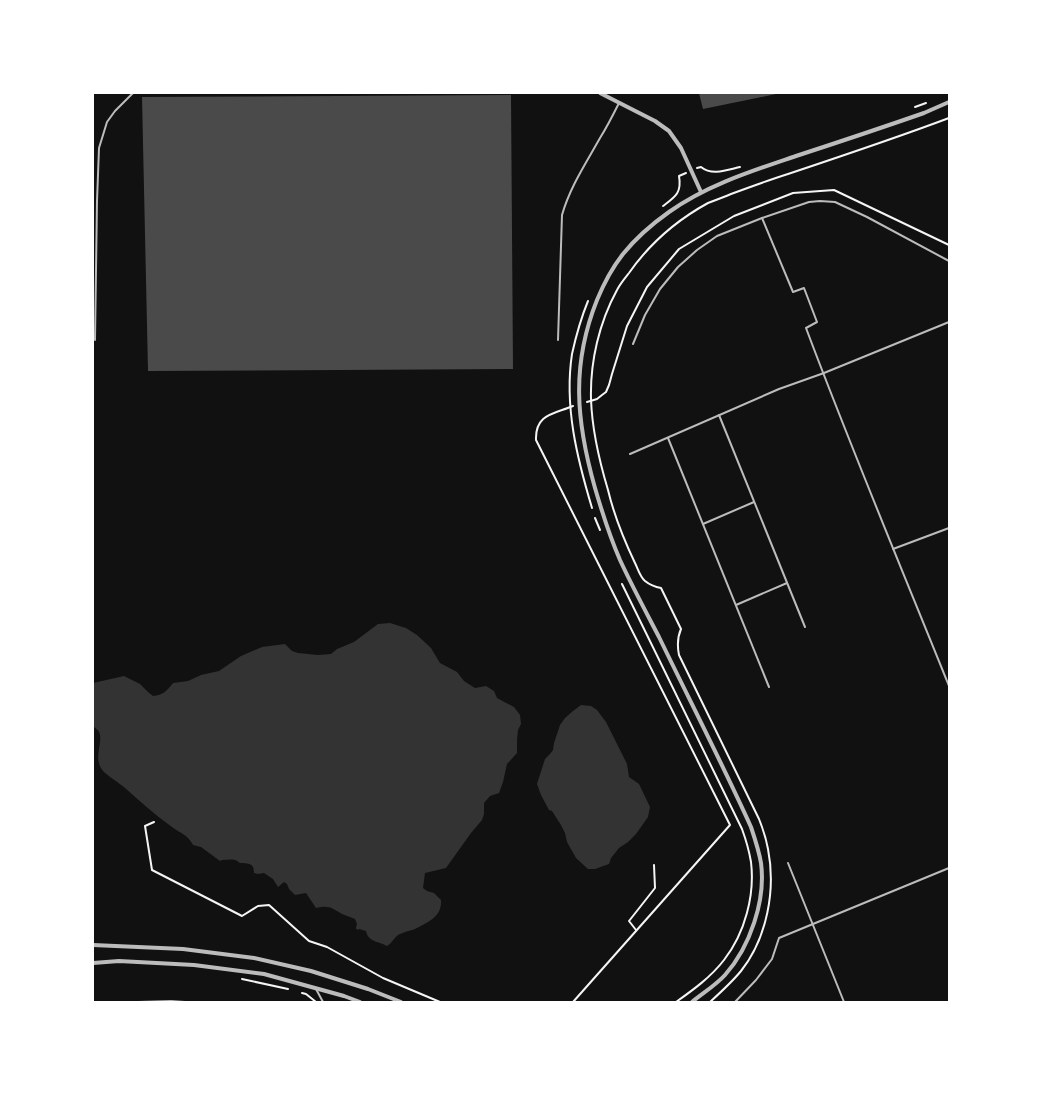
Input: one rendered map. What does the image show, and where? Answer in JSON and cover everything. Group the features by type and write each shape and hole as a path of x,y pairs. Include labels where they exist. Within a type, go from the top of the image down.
{"street":[{"path":"600,93 655,121 669,131 681,148 701,192"},
{"path":"692,1002 724,976 741,953 749,936 759,902 761,864 758,848 751,827 621,560 603,515 585,447 579,404 580,362 590,317 610,271 623,253 639,236 670,212 701,192 735,178 924,113 949,102"},
{"path":"93,945 183,949 254,958 311,971 368,989 401,1002"},
{"path":"93,963 119,961 194,965 264,974 314,987 360,1002"}],"lane":[{"path":"95,340 99,148 108,122 115,111 133,93"},
{"path":"558,340 562,215 565,203 579,174 619,103"},
{"path":"634,344 645,315 660,289 678,267 697,250 717,236 762,218 809,202 835,202 867,217 949,261"},
{"path":"762,218 793,292 804,288 817,322 806,328 949,686"},
{"path":"630,454 779,389 824,374 949,322"},
{"path":"719,415 805,627"},
{"path":"668,438 769,687"},
{"path":"703,524 754,502"},
{"path":"893,549 949,528"},
{"path":"736,605 787,583"},
{"path":"788,863 844,1002"},
{"path":"735,1002 756,980 772,959 779,938 949,868"},
{"path":"314,987 324,1002"},
{"path":"138,1002 185,1002"}],"path":[{"path":"710,1002 740,971 755,948 761,934 768,908 770,890 771,873 768,848 759,819 680,655 677,644 681,629 661,588 651,585 641,577 630,554 609,493 600,463 592,416 591,380 597,343 604,319 617,290 637,262 654,242 682,219 710,203 748,188 949,118"},
{"path":"573,1002 730,825 536,440 535,432 539,423 546,416 597,399 606,392 627,326 647,287 679,249 734,216 792,193 834,190 949,245"},
{"path":"154,822 145,826 152,870 242,916 258,906 269,905 309,941 327,947 383,978 440,1002"},
{"path":"637,930 629,921 655,888 654,865"},
{"path":"241,979 291,990"},
{"path":"299,992 306,994 316,1002"}],"shaded area":[{"path":"390,623 406,628 417,635 431,648 440,663 457,672 464,681 475,688 486,686 494,691 497,698 514,707 520,715 521,724 518,730 517,753 507,764 499,793 490,796 484,803 484,814 482,820 446,868 425,873 423,888 434,893 441,900 438,914 423,925 398,935 387,946 371,939 367,935 366,931 359,929 357,930 355,919 330,908 316,908 306,893 295,895 284,882 278,887 273,879 264,873 254,873 254,869 250,864 240,863 233,860 220,861 201,847 193,845 186,836 154,813 105,773 100,766 98,756 100,736 99,731 93,726 93,683 124,676 140,684 153,696 160,695 173,683 188,681 201,675 219,671 241,656 262,647 285,644 292,651 298,653 318,655 331,654 337,649 354,642 378,624"},
{"path":"581,705 591,706 597,710 606,722 627,764 629,777 639,784 650,807 648,817 636,834 619,848 611,858 609,864 595,869 588,869 576,858 567,842 561,825 552,811 549,810 537,784 545,759 553,750 560,725 565,718"}],"building":[{"path":"699,93 776,93 776,94 703,109"},
{"path":"511,95 513,369 148,371 142,97"}]}
